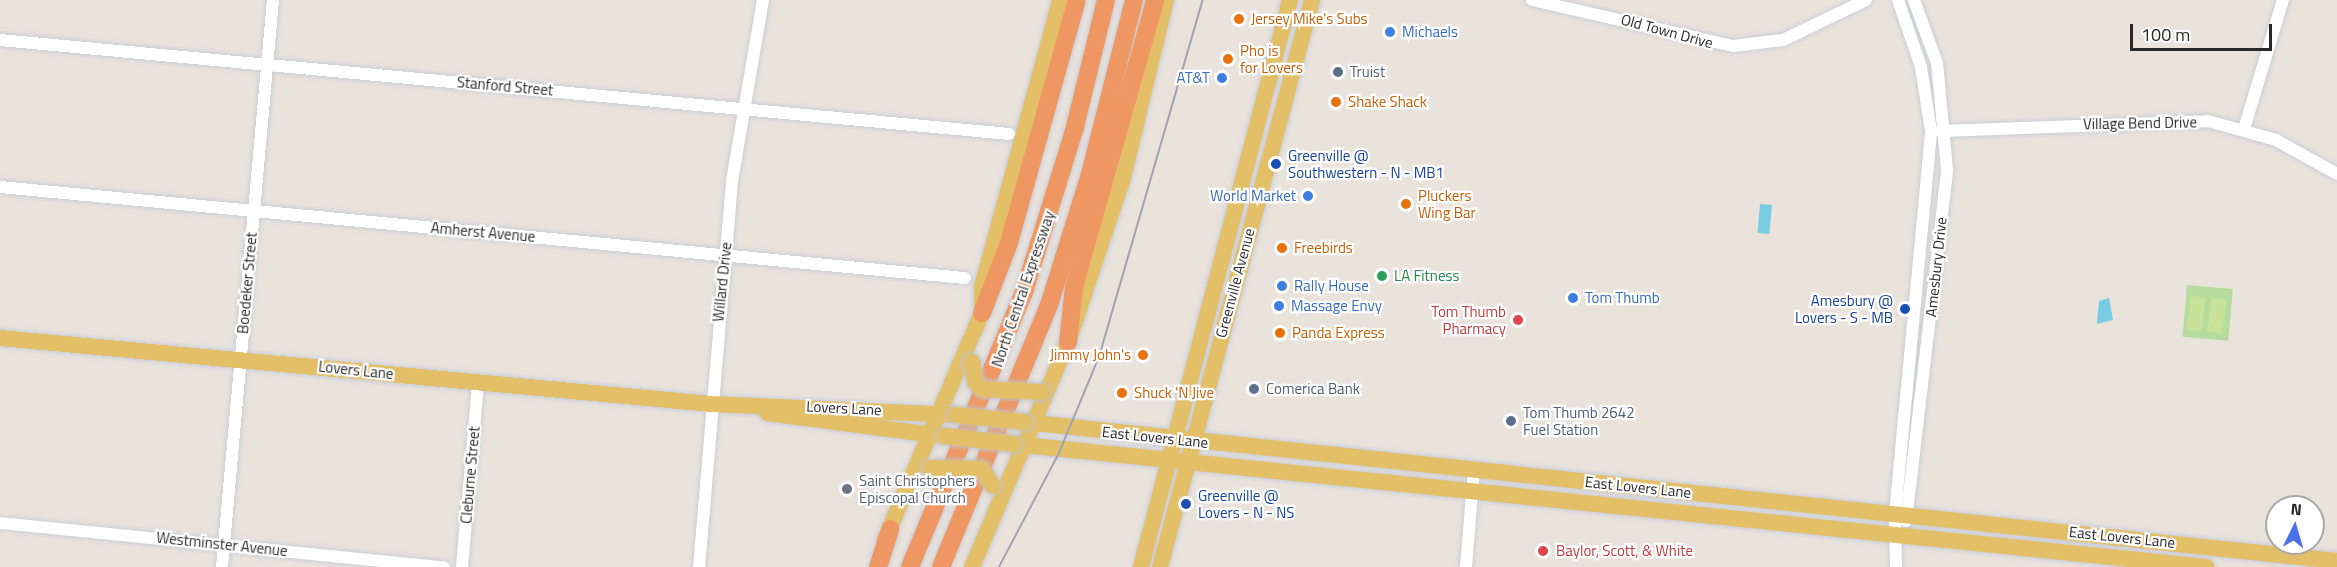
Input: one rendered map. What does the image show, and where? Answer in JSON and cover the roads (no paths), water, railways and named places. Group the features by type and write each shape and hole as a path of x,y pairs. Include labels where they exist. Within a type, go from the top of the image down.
{"highway":[{"path":"982,313 1013,232 1077,0"},
{"name":"North Central Expressway","path":"910,567 1023,292 1066,160 1106,0"},
{"name":"North Central Expressway","path":"941,567 1049,305 1090,174 1134,0"},
{"path":"1068,342 1074,287 1155,0"},
{"path":"878,567 890,529"}],"main road":[{"name":"North Central Expressway","path":"871,567 910,481 938,436 971,355 982,313 982,286 1060,0"},
{"path":"972,567 991,531 1021,444 1055,378 1068,342 1122,182 1166,0"},
{"name":"Greenville Avenue","path":"1141,567 1173,438 1290,0"},
{"name":"Greenville Avenue","path":"1160,567 1186,462 1312,0"},
{"name":"Lovers Lane","path":"0,338 240,358 712,404 948,414"},
{"path":"971,355 975,382 982,389 1042,392 1055,378"},
{"name":"Lovers Lane","path":"712,404 938,436"},
{"name":"East Lovers Lane","path":"948,414 2337,561"},
{"name":"East Lovers Lane","path":"938,436 2207,567"},
{"path":"910,481 930,468 982,469 993,486 991,531"},
{"path":"1685,513 1686,492"},
{"path":"2139,561 2142,539"}],"street":[{"name":"Boedeker Street","path":"222,567 273,0"},
{"name":"Willard Drive","path":"699,567 725,255 740,108 763,0"},
{"name":"Old Town Drive","path":"1532,0 1733,46 1783,40 1866,0"},
{"name":"Amesbury Drive","path":"1898,0 1922,67 1931,131 1902,514"},
{"name":"Amesbury Drive","path":"1896,567 1930,322 1947,130 1937,63 1914,0"},
{"path":"2244,129 2283,0"},
{"name":"Stanford Street","path":"0,40 1010,134"},
{"name":"Village Bend Drive","path":"1931,131 2181,119 2244,129 2337,174"},
{"name":"Amherst Avenue","path":"0,187 965,278"},
{"path":"1915,321 1930,322"},
{"name":"Cleburne Street","path":"462,567 478,383"},
{"path":"1466,567 1474,471"},
{"name":"Westminster Avenue","path":"0,523 224,543 444,567"}],"water":[{"path":"1760,204 1772,205 1769,234 1757,233"},
{"path":"2109,298 2113,320 2097,324 2099,301"}],"tram line":[{"path":"999,567 1059,453 1099,357 1203,0"}],"place":[{"name":"Jersey Mike's Subs","path":"1239,19"},
{"name":"Michaels","path":"1390,32"},
{"name":"Pho is for Lovers","path":"1228,59"},
{"name":"Truist","path":"1338,72"},
{"name":"AT&T","path":"1222,78"},
{"name":"Shake Shack","path":"1336,102"},
{"name":"Greenville @ Southwestern - N - MB1","path":"1276,164"},
{"name":"World Market","path":"1308,196"},
{"name":"Pluckers Wing Bar","path":"1406,204"},
{"name":"Freebirds","path":"1282,248"},
{"name":"LA Fitness","path":"1382,276"},
{"name":"Rally House","path":"1282,286"},
{"name":"Tom Thumb","path":"1573,298"},
{"name":"Massage Envy","path":"1279,306"},
{"name":"Amesbury @ Lovers - S - MB","path":"1905,309"},
{"name":"Tom Thumb Pharmacy","path":"1518,320"},
{"name":"Panda Express","path":"1280,333"},
{"name":"Jimmy John's","path":"1143,355"},
{"name":"Comerica Bank","path":"1254,389"},
{"name":"Shuck 'N Jive","path":"1122,393"},
{"name":"Tom Thumb 2642 Fuel Station","path":"1511,421"},
{"name":"Saint Christophers Episcopal Church","path":"847,489"},
{"name":"Greenville @ Lovers - N - NS","path":"1186,504"},
{"name":"Baylor, Scott, & White","path":"1543,551"}]}
